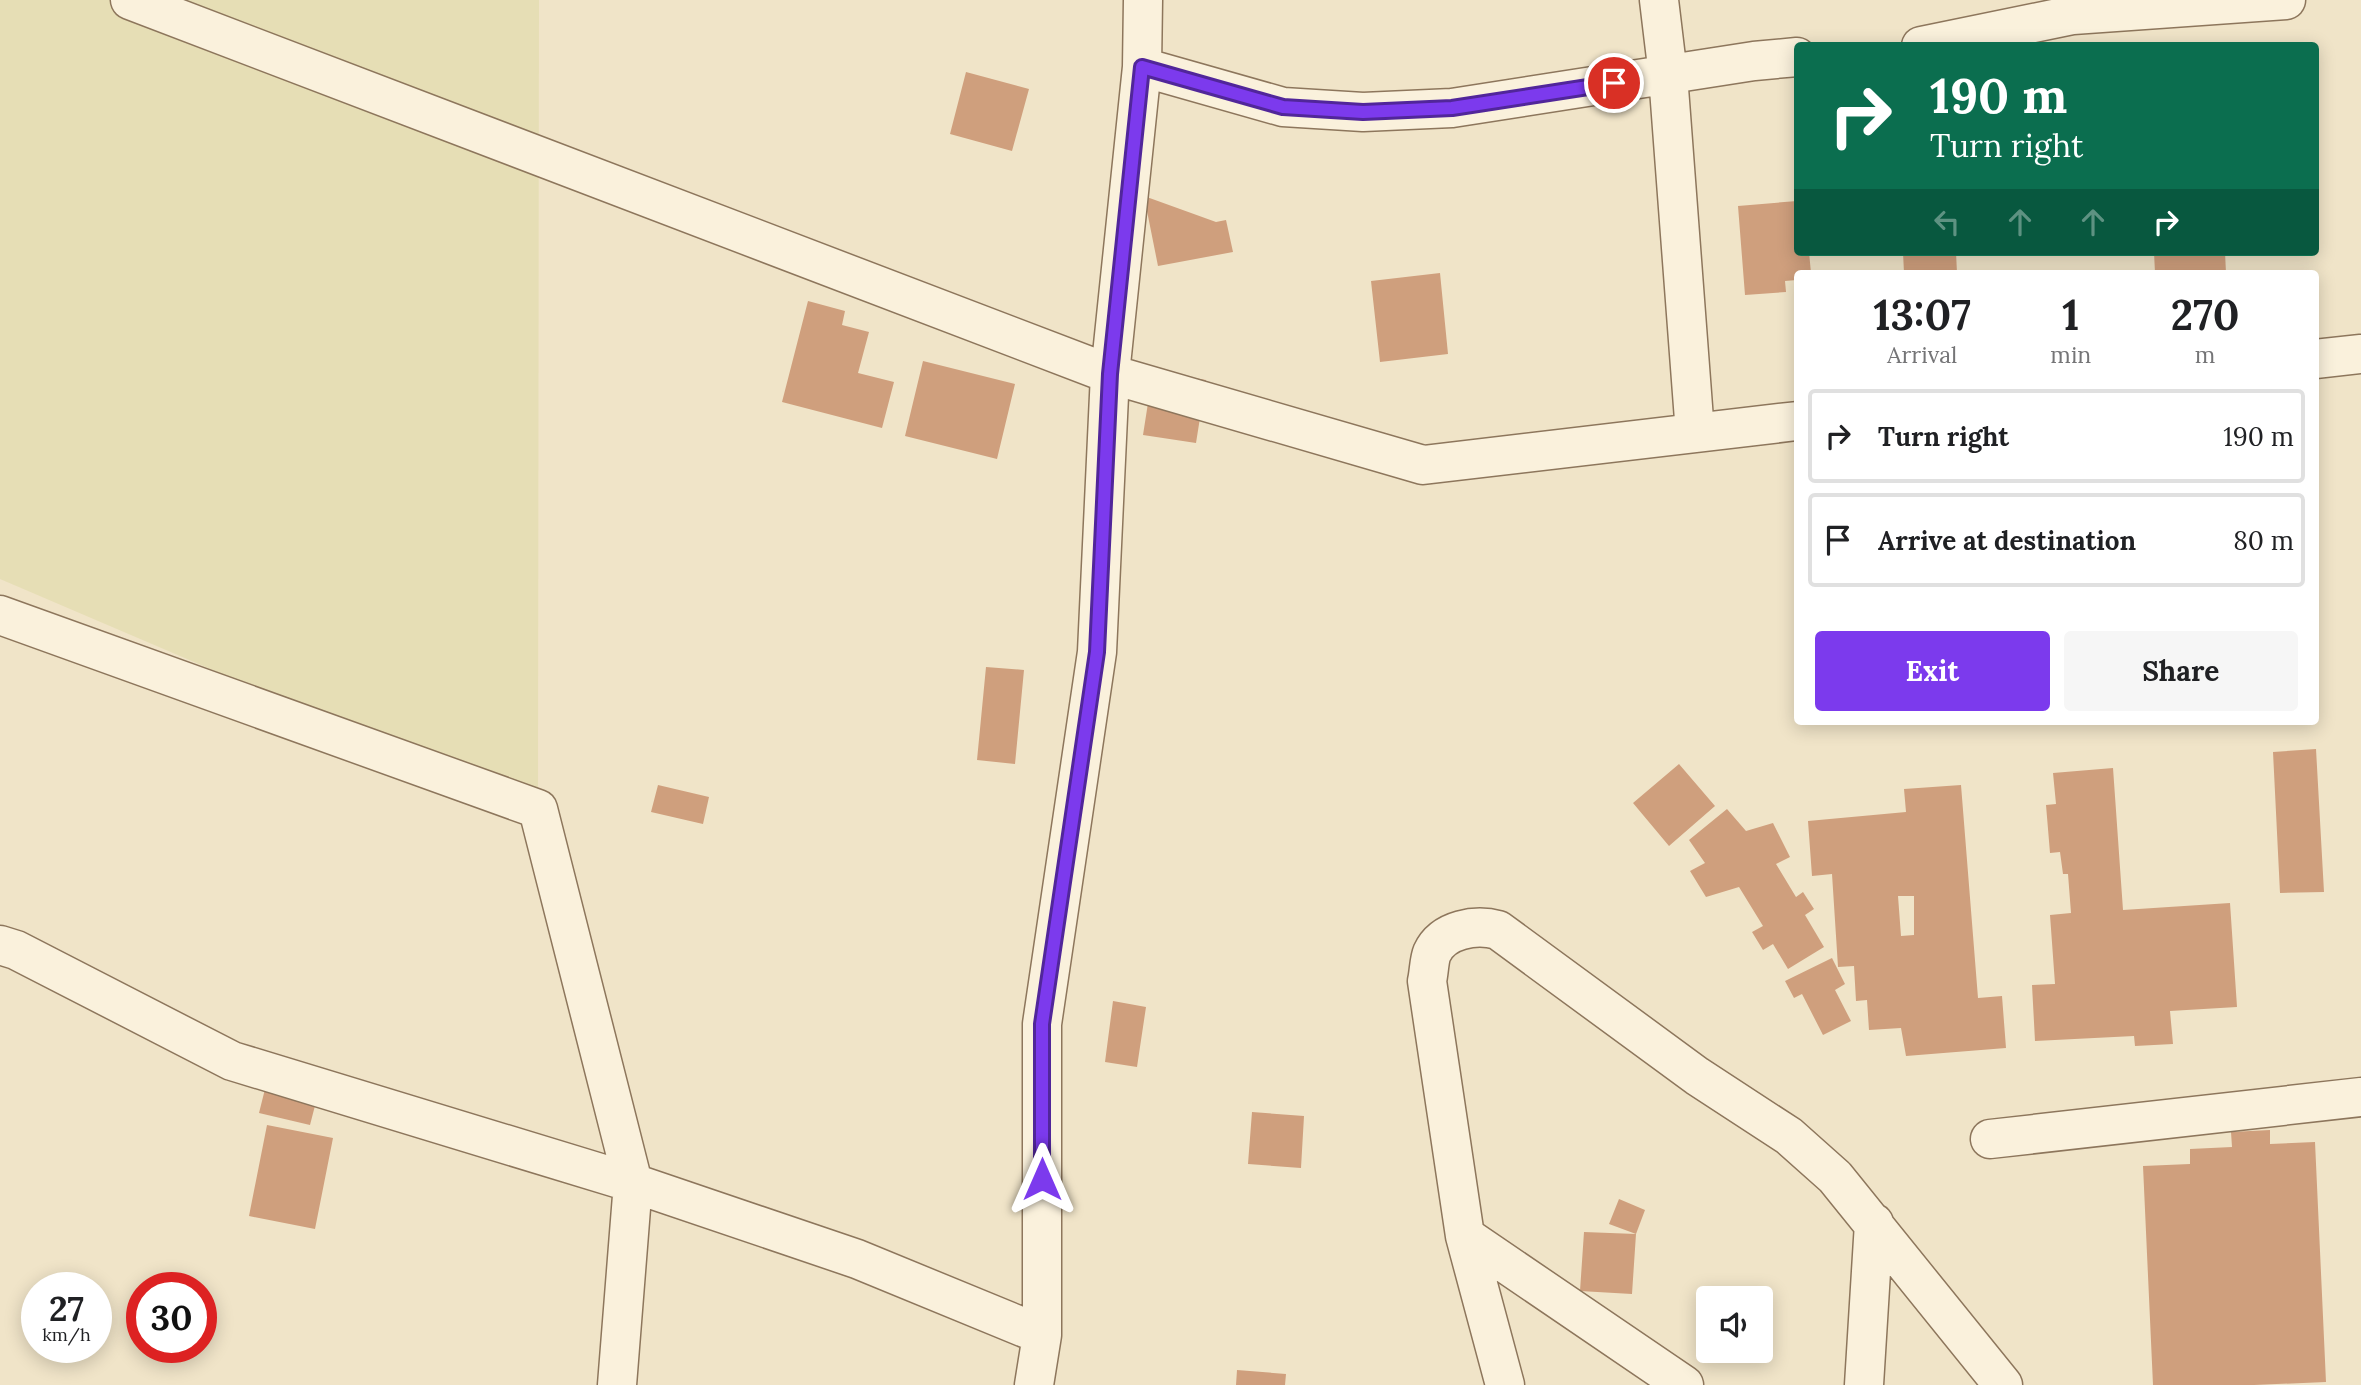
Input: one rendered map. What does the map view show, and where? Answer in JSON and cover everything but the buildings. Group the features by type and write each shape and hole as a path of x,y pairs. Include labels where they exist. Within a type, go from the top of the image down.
{"street":[{"path":"130,0 1110,374 1423,465 1794,421"},
{"path":"1034,1385 1042,1335 1042,1024 1097,652 1110,374 1142,67 1143,0"},
{"path":"1659,0 1668,75 1695,433"},
{"path":"1941,42 2073,15 2286,0"},
{"path":"1142,67 1283,107 1363,112 1452,108 1754,61 1794,57"},
{"path":"2319,359 2361,354"},
{"path":"0,615 538,809 633,1183 617,1385"},
{"path":"1505,1385 1465,1236 1427,981 1432,952 1450,935 1468,928 1498,930 1697,1076 1789,1136 1835,1177 2003,1385"},
{"path":"0,945 16,950 232,1061 633,1183 857,1259 1042,1335"},
{"path":"1990,1139 2361,1097"},
{"path":"1864,1385 1874,1223"},
{"path":"1465,1236 1684,1385"}],"shaded area":[{"path":"0,0 539,0 538,809 0,579"}],"route":[{"path":"1042,1179 1042,1024 1097,652 1110,374 1142,67 1283,107 1363,112 1452,108 1614,83"}]}
